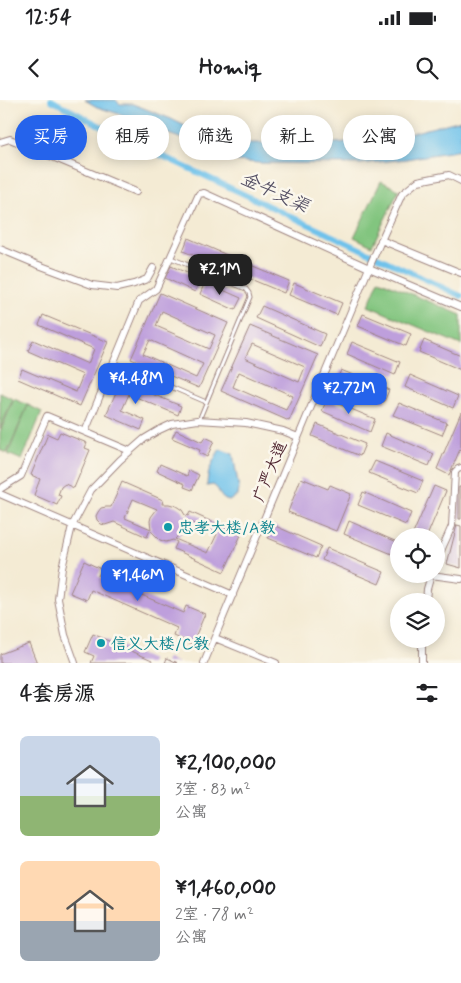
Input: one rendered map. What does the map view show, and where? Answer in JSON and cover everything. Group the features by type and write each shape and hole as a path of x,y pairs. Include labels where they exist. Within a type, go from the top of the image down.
{"street":[{"path":"0,142 10,139 136,192"},
{"name":"广严大道","path":"204,663 370,265 402,194 418,181 449,175 461,181"},
{"path":"85,432 138,301 156,289 160,282 199,194 204,193 461,307"},
{"path":"381,240 461,273"},
{"path":"0,249 92,285 117,288 134,284 147,279 153,268"},
{"path":"148,277 160,282"},
{"path":"0,489 21,476 47,416 130,451"},
{"path":"75,663 65,635 58,599 62,568 72,526 91,490 130,451 144,440 172,424 198,420 246,423 283,431 298,437"},
{"path":"445,542 452,526 455,472 461,468"},
{"path":"0,494 233,595"},
{"path":"445,577 461,579"},
{"path":"215,638 276,663"},
{"path":"422,648 422,663"}],"lane":[{"path":"171,258 246,289 250,298 198,420"},
{"path":"113,362 206,402"}],"green space":[{"path":"381,181 399,190 372,246 354,237"},
{"path":"379,280 461,315 461,345 368,306"},
{"path":"0,393 13,399 0,429"},
{"path":"14,399 28,405 7,453 0,450 0,432"},
{"path":"28,405 42,412 22,460 8,454"}],"water":[{"path":"85,100 116,100 120,104 133,104 161,115 121,115 97,107"},
{"path":"169,118 179,123 179,138 169,134"},
{"path":"461,120 461,150 415,158 415,132"},
{"path":"343,142 343,160 397,160 361,164 235,160 251,160 251,143 261,143 261,160 333,160 333,143"},
{"path":"220,449 233,454 239,489 238,495 229,501 221,496 216,487 213,485 207,486 209,471"}],"building":[{"path":"188,238 236,259 231,271 183,251"},
{"path":"241,261 289,281 284,293 236,273"},
{"path":"171,266 201,279 195,292 165,278"},
{"path":"205,282 241,298 235,310 200,294"},
{"path":"294,283 342,303 337,315 289,295"},
{"path":"160,293 228,323 199,388 131,359","holes":["162,311 215,335 209,349 156,326","150,340 203,364 196,378 143,354"]},
{"path":"262,306 325,334 320,347 256,318"},
{"path":"363,314 411,334 406,346 358,326"},
{"path":"43,315 108,342 80,406 18,379 22,369 76,392 83,375 28,351 33,340 88,364 94,349 39,325"},
{"path":"250,326 318,355 289,421 221,391","holes":["252,344 305,367 299,382 245,358","239,372 293,396 286,410 233,387"]},
{"path":"424,340 461,356 461,370 419,352"},
{"path":"352,342 400,362 395,375 347,354"},
{"path":"341,370 389,390 384,402 336,382"},
{"path":"410,375 458,396 453,408 405,387"},
{"path":"121,381 181,406 178,415 129,394 122,410 145,420 141,430 106,415"},
{"path":"327,399 375,419 370,432 322,411"},
{"path":"399,403 447,423 442,435 393,415"},
{"path":"461,412 461,447 449,475 437,469"},
{"path":"317,424 365,444 360,456 312,436"},
{"path":"176,430 202,442 205,437 214,441 207,457 199,453 200,450 172,438"},
{"path":"60,432 87,443 85,448 90,450 74,488 65,484 61,487 58,495 61,496 57,505 34,495 40,479 31,475 48,434 57,438"},
{"path":"386,433 434,454 429,466 381,446"},
{"path":"375,461 423,481 418,493 369,473"},
{"path":"160,464 187,476 189,470 199,475 192,490 184,487 185,484 157,471"},
{"path":"301,478 328,489 330,485 351,494 336,531 288,512"},
{"name":"忠孝大楼/A教","path":"122,482 163,500 162,504 176,506 185,515 188,516 190,512 241,535 224,572 174,549 177,542 173,540 166,542 160,540 150,530 147,537 114,522 105,525 101,524 96,516 98,512 101,508 111,507","holes":["133,499 157,509 151,517 151,529 125,518","185,520 217,534 208,553 175,539 184,530"]},
{"path":"434,486 446,491 430,528 416,528"},
{"path":"459,487 461,487 461,519 459,519"},
{"path":"363,492 411,513 406,525 358,505"},
{"path":"349,521 390,539 390,553 344,534"},
{"path":"273,525 321,546 316,558 268,538"},
{"path":"457,525 461,526 461,568 447,564"},
{"path":"327,548 384,572 379,584 322,560"},
{"path":"84,561 101,569 98,576 183,613 186,606 205,614 192,644 174,636 177,628 91,590 87,600 70,593"},
{"name":"信义大楼/C教","path":"93,634 152,660 151,663 91,663 94,656 85,652"},
{"path":"29,643 37,663 0,663 0,654"},
{"name":"信义大楼/C教","path":"167,658 178,663 165,663"}],"waterway":[{"name":"金牛支渠","path":"51,100 126,139 461,296"}],"place":[{"name":"忠孝大楼/A教","path":"168,527"},
{"name":"信义大楼/C教","path":"101,643"}]}
